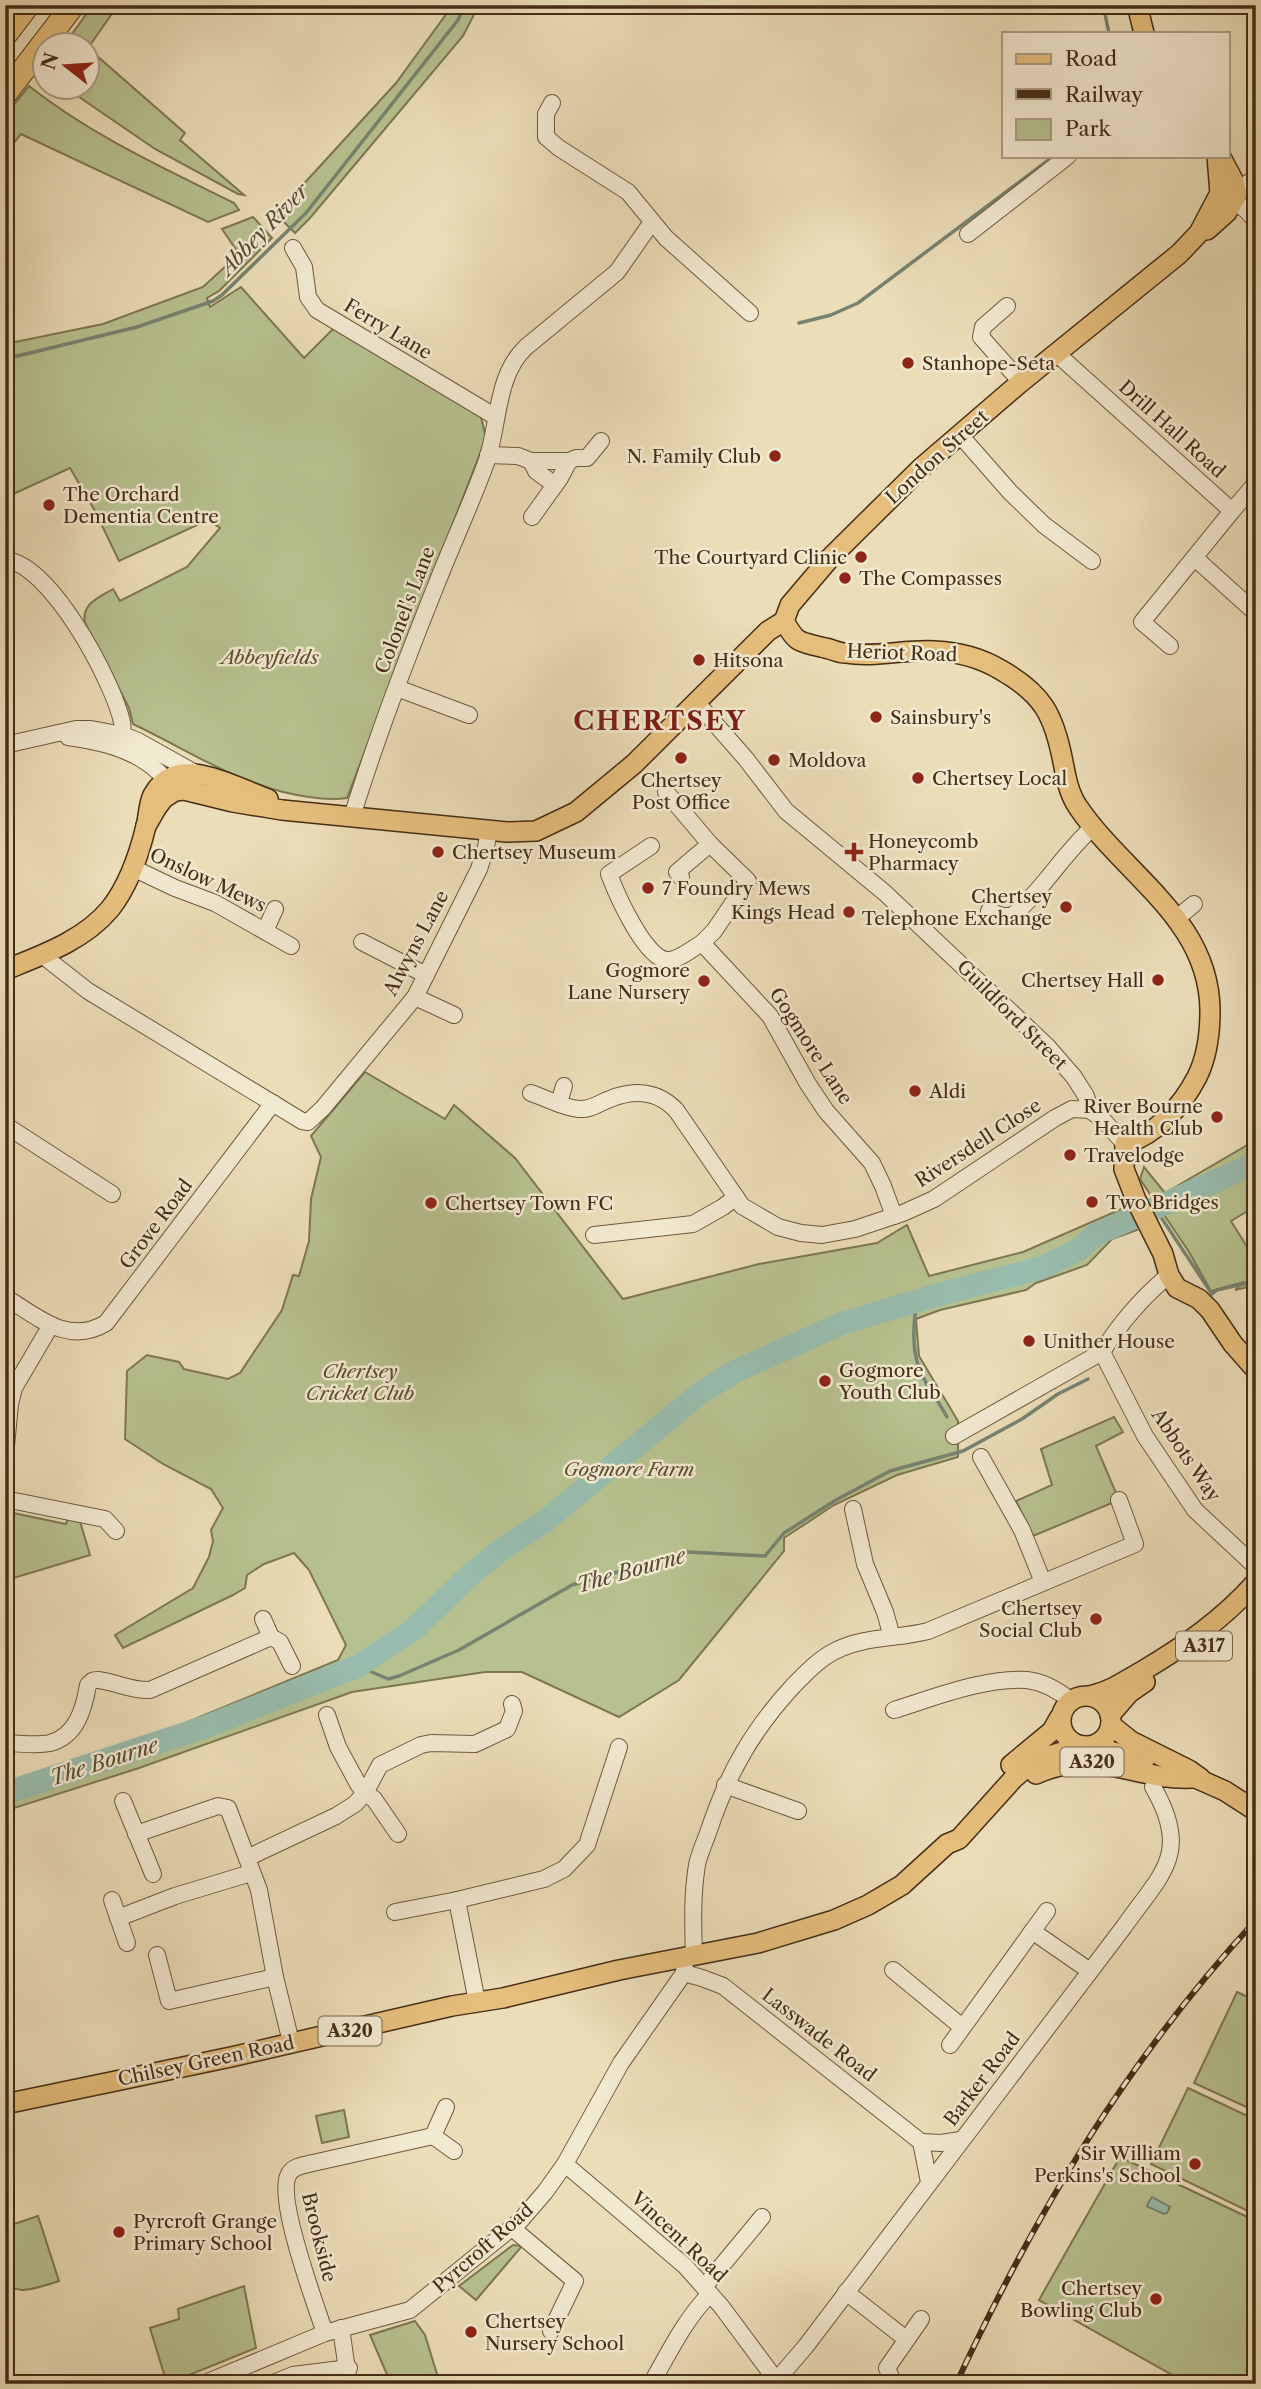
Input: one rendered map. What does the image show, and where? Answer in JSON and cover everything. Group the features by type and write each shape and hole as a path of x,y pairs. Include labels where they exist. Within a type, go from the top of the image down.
{"highway":[{"path":"5,35 28,5"},
{"path":"5,94 73,5"}],"main road":[{"path":"1137,5 1144,32"},
{"path":"1220,158 1227,168 1226,200"},
{"name":"London Street","path":"302,812 489,830 536,831 576,812 634,764 768,631 784,621 790,605 830,558 921,468 1021,382 1179,254 1226,200"},
{"name":"Heriot Road","path":"784,621 816,638 822,647 844,653 932,651 982,660 1022,683 1036,695 1046,709 1054,726 1076,805 1190,936 1205,970 1210,996 1208,1044 1203,1066 1191,1088 1176,1110 1139,1140 1125,1144"},
{"path":"5,970 72,940 94,925 119,896 133,868 151,801 159,786 167,779 181,773 197,774 302,812"},
{"path":"146,827 164,798 175,791 184,790 233,802 302,812"},
{"path":"1125,1144 1125,1169 1132,1192 1163,1254 1169,1275 1177,1288 1199,1299 1210,1310 1233,1344 1256,1370"},
{"name":"A317","path":"1074,1705 1113,1689 1211,1627 1256,1582"},
{"name":"A317","path":"1111,1720 1129,1693 1218,1636 1256,1601"},
{"name":"A320","path":"947,1844 950,1831 1011,1765 1052,1731 1074,1705 1103,1702 1111,1720 1131,1741 1189,1770 1199,1778"},
{"name":"A320","path":"1074,1705 1063,1733 1068,1739 1199,1778 1256,1811"},
{"name":"A320","path":"687,1962 834,1920 868,1905 902,1885 947,1844 959,1839 1013,1779 1035,1760 1087,1746 1105,1738 1111,1720"},
{"name":"A320","path":"993,1802 1013,1787 1051,1768 1085,1762 1103,1763 1167,1777 1199,1778"},
{"name":"Chilsey Green Road","path":"5,2104 503,1998 619,1970 687,1962"}],"street":[{"path":"552,104 546,114 546,137 628,191 666,238 751,312"},
{"path":"968,234 1065,158"},
{"path":"1256,179 1226,200 1256,222"},
{"name":"Colonel's Lane","path":"352,817 397,688 488,454 508,375 519,353 617,272 652,222"},
{"name":"Ferry Lane","path":"293,248 304,267 308,298 317,310 495,423 500,433 524,459 555,485"},
{"path":"1007,306 983,327 981,337 1021,382"},
{"name":"Drill Hall Road","path":"1056,353 1232,511"},
{"path":"960,435 1010,492 1044,525 1092,561"},
{"path":"488,454 569,461 587,458 601,441"},
{"path":"531,517 569,461"},
{"path":"1170,646 1142,622 1256,483"},
{"path":"1195,558 1256,613"},
{"path":"5,561 24,565 45,584 69,613 109,687 123,724 121,741"},
{"path":"397,688 468,715"},
{"name":"Guildford Street","path":"697,703 746,759 786,811 886,892 1047,1046 1074,1077 1089,1103 1090,1110 1125,1144"},
{"path":"5,745 56,735 97,741 121,741 153,748 197,774"},
{"path":"121,741 184,790"},
{"path":"652,846 609,874 626,914 652,951 669,960 702,943 714,931 747,881 710,844 666,792"},
{"path":"989,911 1002,916 1012,916 1029,902 1078,841 1093,827"},
{"name":"Alwyns Lane","path":"273,1103 308,1122 323,1108 415,997 479,869 489,830"},
{"path":"681,877 677,872 710,844"},
{"name":"Onslow Mews","path":"133,868 215,904 291,946"},
{"path":"1177,918 1194,904"},
{"name":"Onslow Mews","path":"265,931 275,909"},
{"path":"362,942 426,975"},
{"name":"Gogmore Lane","path":"702,943 770,1016 826,1111 872,1163 894,1216"},
{"path":"42,955 88,991 273,1103"},
{"path":"415,997 454,1015"},
{"path":"559,1103 564,1086"},
{"name":"Riversdell Close","path":"531,1093 577,1109 591,1108 629,1092 645,1093 666,1100 676,1110 741,1206 778,1227 822,1235 851,1230 934,1199 1055,1118 1072,1109 1090,1110"},
{"name":"Grove Road","path":"5,1297 51,1325 74,1332 96,1329 111,1318 273,1103"},
{"path":"5,1125 112,1194"},
{"path":"594,1236 624,1241 693,1224 736,1197"},
{"path":"954,1436 1102,1352 1114,1333 1149,1292 1169,1275"},
{"path":"5,1457 14,1388 51,1325"},
{"name":"Abbots Way","path":"1102,1352 1144,1436 1195,1510 1256,1567"},
{"path":"981,1457 1022,1530 1043,1582"},
{"path":"5,1499 105,1519 116,1531"},
{"path":"687,1962 697,1864 725,1785 758,1728 777,1703 818,1661 855,1643 928,1631 1135,1544 1119,1500"},
{"path":"853,1509 865,1563 892,1637"},
{"path":"263,1619 271,1637 280,1642 292,1666"},
{"path":"5,1743 40,1744 60,1739 79,1719 88,1685 93,1681 150,1690 271,1637"},
{"path":"894,1710 991,1683 1027,1680 1049,1686 1074,1705"},
{"path":"118,1918 249,1865 336,1816 355,1804 365,1793 380,1765 421,1745 475,1744 507,1729 514,1711 512,1704"},
{"path":"327,1715 338,1747 365,1793 374,1799 398,1835"},
{"path":"396,1912 544,1879 564,1870 587,1845 604,1770 619,1747"},
{"path":"725,1785 798,1811"},
{"name":"Barker Road","path":"778,2382 1123,1928 1169,1861 1173,1844 1171,1828 1163,1804 1153,1787"},
{"path":"123,1801 153,1874"},
{"path":"136,1834 218,1806 228,1808 259,1890 275,1977 291,2042"},
{"path":"112,1900 127,1943"},
{"path":"457,1900 477,2002"},
{"path":"950,2045 1047,1911"},
{"path":"1032,1931 1090,1971"},
{"path":"157,1955 169,2001 275,1977"},
{"name":"Lasswade Road","path":"687,1962 723,1986 921,2142"},
{"name":"Pyrcroft Road","path":"203,2384 325,2333 410,2311 512,2228 545,2192 565,2164 621,2063 687,1962"},
{"path":"893,1970 962,2027"},
{"path":"446,2107 433,2136 454,2151"},
{"name":"Brookside","path":"325,2333 308,2287 291,2220 286,2190 289,2172 313,2163 433,2136"},
{"path":"929,2182 921,2142 961,2140"},
{"name":"Vincent Road","path":"565,2164 685,2266 707,2290 778,2382"},
{"path":"651,2384 707,2290 762,2217"},
{"path":"512,2228 575,2281 551,2331"},
{"path":"846,2292 906,2339"},
{"path":"894,2384 887,2368 921,2319"},
{"path":"271,2384 293,2375 349,2376 341,2328"}],"green space":[{"path":"93,5 118,5 99,32 73,32"},
{"path":"450,5 479,5 463,36 295,233 272,210 278,212 396,83"},
{"path":"102,60 185,133 180,140 244,195 155,149 86,102 102,102"},
{"path":"29,86 32,88 32,102 50,102 154,164 234,203 239,210 208,222 21,134 5,154 5,116"},
{"name":"Abbeyfields","path":"253,217 272,238 219,291 207,298 210,307 241,287 304,358 334,328 481,417 486,438 347,798 314,798 262,786 218,768 133,724 129,708 85,623 84,616 88,606 97,598 113,589 120,601 187,567 220,528 208,520 119,561 70,468 9,496 5,489 5,344 103,324 203,287 239,254 222,229"},
{"name":"Gogmore Farm","path":"365,1072 445,1119 454,1105 515,1158 623,1299 759,1264 877,1243 907,1225 929,1276 1023,1252 1128,1206 1137,1230 1112,1239 1087,1265 1036,1283 1026,1290 940,1310 916,1319 919,1356 958,1421 958,1457 897,1475 834,1505 784,1538 784,1551 679,1680 619,1717 522,1672 485,1672 352,1692 139,1768 5,1811 5,1784 161,1733 338,1660 346,1645 309,1570 294,1553 264,1564 247,1575 245,1588 233,1595 123,1648 115,1635 193,1588 209,1557 213,1541 211,1530 223,1508 211,1489 163,1464 125,1439 127,1371 147,1355 179,1362 184,1369 228,1379 240,1373 282,1310 293,1275 299,1276 309,1241 311,1199 321,1157 311,1136"},
{"path":"1256,1140 1256,1206 1231,1221 1254,1258 1256,1257 1256,1285 1235,1290 1244,1282 1211,1291 1189,1252 1140,1179 1144,1167 1165,1193"},
{"path":"1114,1417 1123,1432 1096,1446 1119,1500 1033,1536 1016,1501 1052,1485 1041,1449"},
{"path":"13,1513 66,1524 70,1514 79,1518 90,1555 10,1579 5,1571 5,1550"},
{"path":"1237,1992 1256,2001 1255,2111 1194,2083"},
{"path":"1188,2088 1256,2120 1256,2215 1151,2164"},
{"path":"344,2110 349,2137 322,2143 316,2116"},
{"path":"1120,2157 1256,2221 1256,2381 1253,2384 1182,2384 1181,2380 1039,2300"},
{"path":"38,2216 59,2281 21,2290 5,2288 5,2227"},
{"path":"513,2245 522,2246 476,2300 459,2286"},
{"path":"244,2286 256,2348 167,2384 150,2328 179,2319 178,2309"},
{"path":"415,2321 425,2335 440,2384 391,2384 370,2335"}],"shaded area":[{"path":"1152,2197 1170,2207 1167,2213 1148,2207"}],"waterway":[{"name":"Abbey River","path":"5,359 137,327 213,301 222,295 306,213 458,20 465,5"},
{"path":"1103,5 1109,32"},
{"path":"799,323 831,315 858,303 1051,158"},
{"name":"The Bourne","path":"5,1793 205,1727 358,1666 413,1630 469,1576 502,1549 544,1522 699,1394 736,1371 843,1323 1041,1268 1078,1250 1097,1234 1256,1163"},
{"name":"The Bourne","path":"1155,1208 1212,1294 1217,1290 1256,1281"},
{"name":"The Bourne","path":"917,1301 914,1337 918,1365 947,1417"},
{"name":"The Bourne","path":"358,1666 388,1679 399,1676 459,1650 572,1585 687,1552 765,1556 784,1533 836,1500 890,1471 963,1451 1088,1379"}],"railway":[{"path":"956,2384 1018,2259 1088,2140 1166,2027 1256,1920"}],"place":[{"name":"Stanhope-Seta","path":"908,363"},
{"name":"N. Family Club","path":"775,456"},
{"name":"The Orchard Dementia Centre","path":"49,505"},
{"name":"The Courtyard Clinic","path":"861,557"},
{"name":"The Compasses","path":"845,578"},
{"name":"Hitsona","path":"699,660"},
{"name":"Sainsbury's","path":"876,717"},
{"name":"Chertsey Post Office","path":"681,758"},
{"name":"Moldova","path":"774,760"},
{"name":"Chertsey Local","path":"918,778"},
{"name":"Chertsey Museum","path":"438,852"},
{"name":"Honeycomb Pharmacy","path":"854,852"},
{"name":"7 Foundry Mews","path":"648,888"},
{"name":"Chertsey Telephone Exchange","path":"1066,907"},
{"name":"Kings Head","path":"849,912"},
{"name":"Chertsey Hall","path":"1158,980"},
{"name":"Gogmore Lane Nursery","path":"704,981"},
{"name":"Aldi","path":"915,1091"},
{"name":"River Bourne Health Club","path":"1217,1117"},
{"name":"Travelodge","path":"1070,1155"},
{"name":"Two Bridges","path":"1092,1202"},
{"name":"Chertsey Town FC","path":"431,1203"},
{"name":"Unither House","path":"1029,1341"},
{"name":"Gogmore Youth Club","path":"825,1381"},
{"name":"Chertsey Social Club","path":"1096,1619"},
{"name":"Sir William Perkins's School","path":"1195,2164"},
{"name":"Pyrcroft Grange Primary School","path":"119,2232"},
{"name":"Chertsey Bowling Club","path":"1156,2299"},
{"name":"Chertsey Nursery School","path":"471,2332"}],"district":[{"name":"CHERTSEY","path":"660,721"}],"park label":[{"name":"Chertsey Cricket Club","path":"360,1382"}]}
